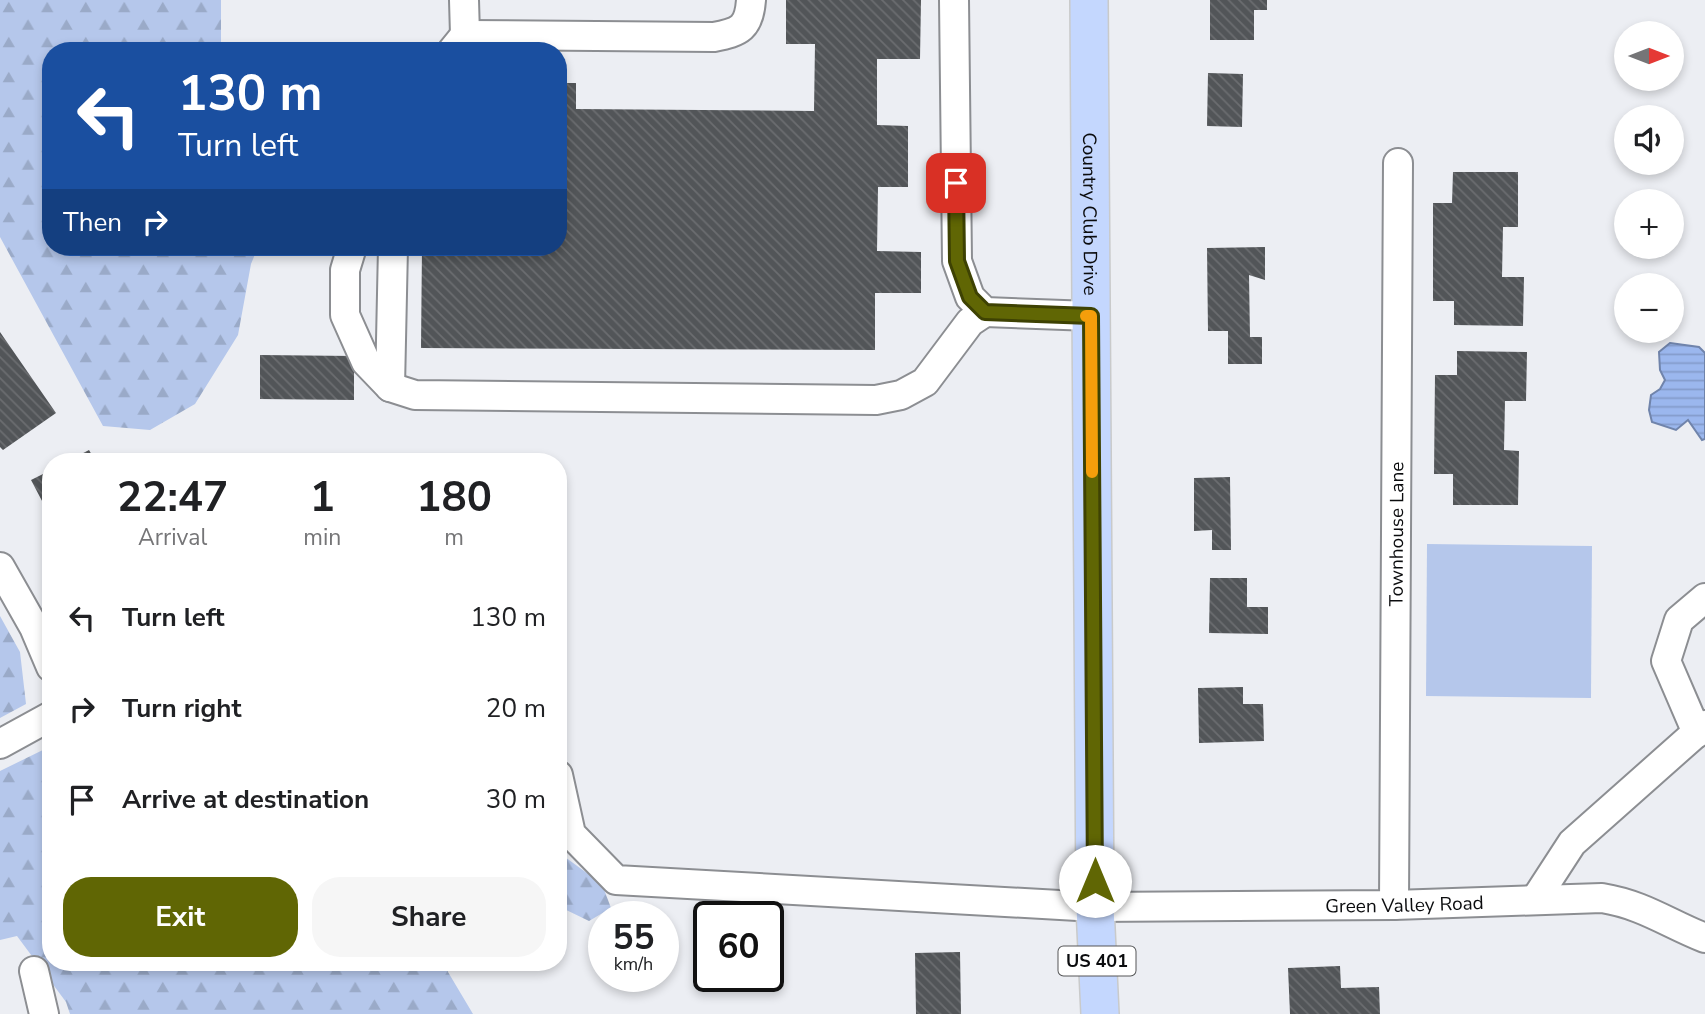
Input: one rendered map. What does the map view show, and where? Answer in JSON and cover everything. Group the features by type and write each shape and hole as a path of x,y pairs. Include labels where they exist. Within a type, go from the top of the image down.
{"main road":[{"name":"Country Club Drive","path":"1089,0 1095,907 1100,1014"}],"street":[{"path":"458,42 464,0"},
{"path":"501,42 714,37 737,32 750,17 751,0"},
{"path":"954,0 957,261 970,297 985,312"},
{"name":"Townhouse Lane","path":"1394,905 1398,163"},
{"path":"349,256 345,270 345,315 366,362 390,387 415,395 876,400 901,395 925,382 970,322 985,312 1091,316"},
{"path":"390,387 393,256"},
{"path":"0,566 42,646"},
{"path":"1535,900 1572,843 1701,729 1666,661 1679,620 1705,598"},
{"path":"0,744 42,721"},
{"name":"Green Valley Road","path":"567,816 571,834 616,880 1095,907 1394,905 1602,898 1622,901 1660,915 1705,937"},
{"path":"34,971 44,1014"}],"green space":[{"path":"0,0 221,0 221,42 42,42 42,256 254,256 238,335 195,404 150,430 103,426 0,237"},
{"path":"1427,544 1592,546 1591,698 1426,696"},
{"path":"0,616 20,652 26,704 0,718"},
{"path":"42,750 42,970 17,936 0,940 0,771"},
{"path":"567,859 602,884 608,901 588,901 588,921 567,910"},
{"path":"43,971 448,971 473,1014 70,1014 66,1002"}],"shaded area":[{"path":"1670,343 1699,347 1705,353 1705,439 1702,440 1688,420 1676,430 1652,422 1649,410 1651,395 1660,389 1665,380 1660,370 1659,352"}],"building":[{"path":"786,0 921,0 920,59 877,59 877,125 908,126 908,187 878,187 877,251 921,252 921,293 875,293 875,350 421,348 422,256 567,256 567,83 576,83 576,109 814,111 815,44 786,44"},
{"path":"1210,0 1267,0 1267,10 1254,10 1254,40 1210,40"},
{"path":"1208,73 1243,74 1242,127 1207,126"},
{"path":"1453,172 1518,172 1518,227 1503,227 1502,277 1524,277 1523,326 1454,325 1454,301 1433,301 1433,203 1452,203"},
{"path":"1265,247 1265,280 1249,275 1250,337 1262,337 1262,364 1228,364 1228,331 1208,331 1207,248"},
{"path":"0,332 56,413 3,450 0,447"},
{"path":"1457,351 1527,352 1526,401 1505,401 1504,450 1519,451 1518,505 1453,505 1453,474 1434,474 1435,375 1457,375"},
{"path":"260,355 354,356 354,400 260,399"},
{"path":"42,474 42,501 31,480"},
{"path":"1230,477 1231,550 1212,550 1212,530 1194,531 1194,478"},
{"path":"1210,578 1247,578 1247,607 1268,607 1268,634 1209,633"},
{"path":"1243,687 1243,704 1263,704 1264,741 1199,743 1198,688"},
{"path":"960,952 961,1014 916,1014 915,953"},
{"path":"1340,966 1341,988 1379,987 1380,1014 1290,1014 1288,968"}],"slow traffic":[{"path":"1086,316 1091,316 1092,472"}],"route":[{"path":"956,183 957,261 970,297 985,312 1091,316 1095,881"}]}
